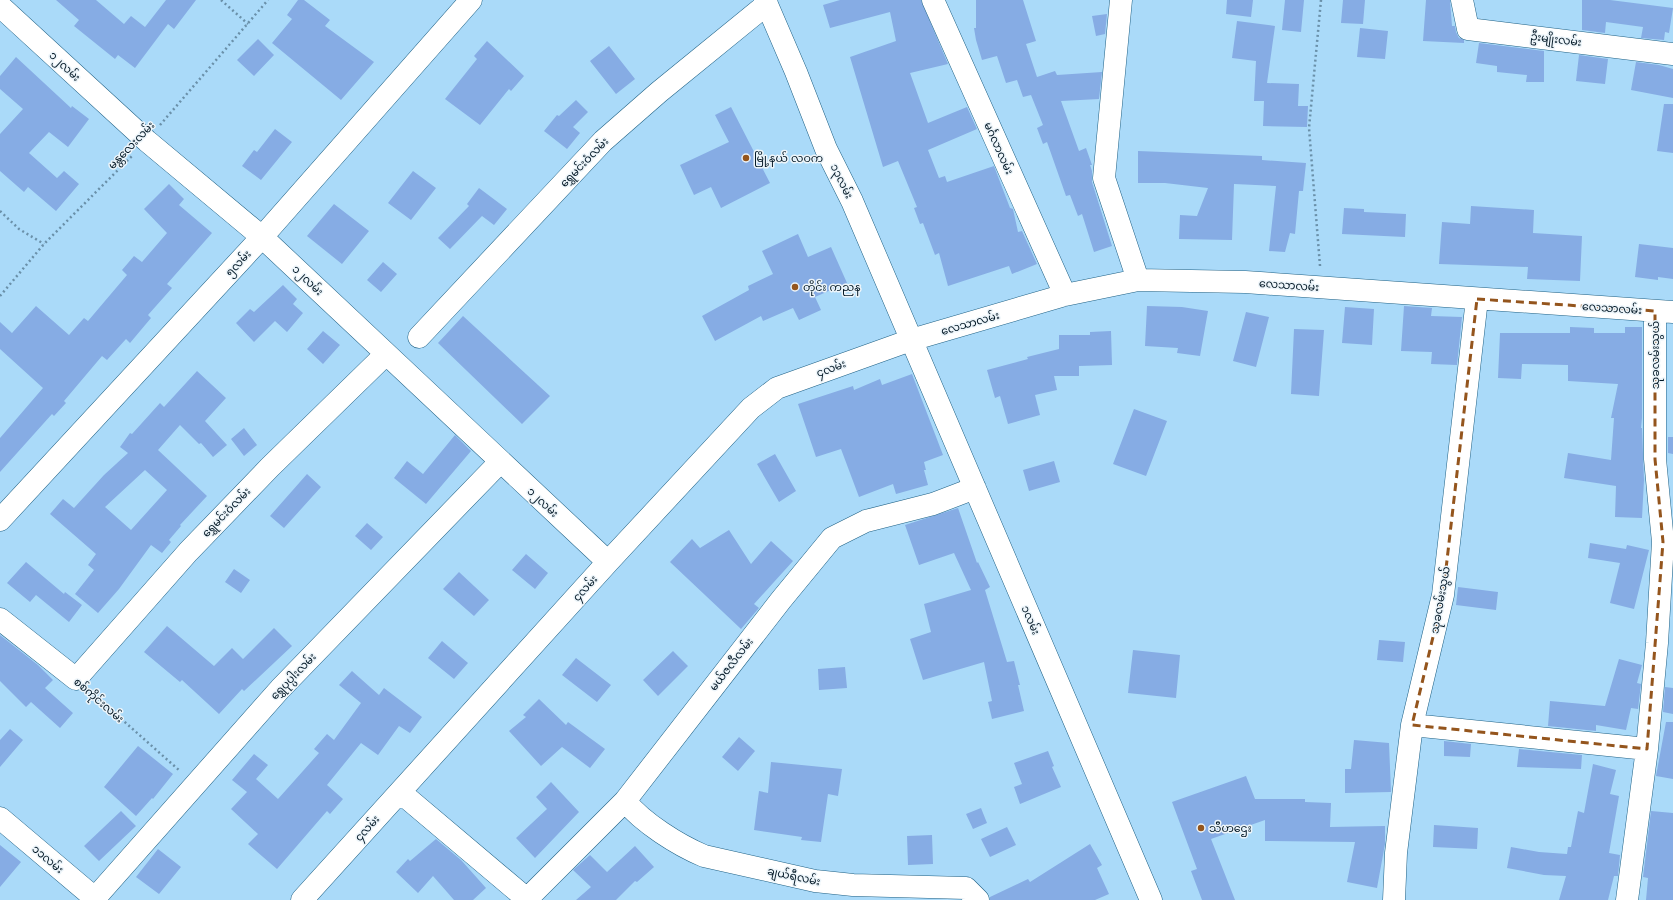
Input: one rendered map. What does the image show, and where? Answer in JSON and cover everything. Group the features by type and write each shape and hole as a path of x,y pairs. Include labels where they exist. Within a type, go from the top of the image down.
{"street":[{"name":"၅လမ်း","path":"0,520 262,237 471,0"},
{"name":"မင်္ဂလာလမ်း","path":"934,0 1065,295"},
{"path":"1121,0 1104,178 1138,280"},
{"name":"ဦးမျိုးလမ်း","path":"1462,0 1468,29 1673,54"},
{"name":"ရွှေမင်းဝံလမ်း","path":"418,337 603,141 766,2"},
{"name":"၁၃လမ်း","path":"766,2 826,148 852,201 911,340"},
{"name":"၁၂လမ်း","path":"0,6 147,141 262,237 608,562"},
{"name":"လေသာလမ်း","path":"911,340 1065,295 1138,280 1245,282 1664,311"},
{"name":"သုခလမ်းသွယ်","path":"1394,900 1396,853 1412,725 1443,595 1477,299"},
{"name":"သုခလမ်းသွယ်","path":"1627,900 1647,749 1657,643 1663,542 1655,459 1664,311"},
{"name":"၁လမ်း","path":"911,340 1151,900"},
{"name":"၄လမ်း","path":"302,900 608,562 751,408 777,388 911,340"},
{"name":"ရွှေမင်းဝံလမ်း","path":"76,679 188,552 270,466 386,354"},
{"name":"ရွှေပုပ္ပါးလမ်း","path":"96,899 280,689 500,462"},
{"name":"မယ်ဇလီလမ်း","path":"527,900 625,801 781,600 832,538 866,521 933,504 975,488"},
{"name":"စစ်ကိုင်းလမ်း","path":"0,619 76,679"},
{"path":"1412,725 1647,749"},
{"path":"400,792 527,900"},
{"name":"ချယ်ရီလမ်း","path":"625,801 635,814 690,850 704,856 815,881 853,885 966,888 978,900"},
{"name":"၁၁လမ်း","path":"0,818 96,899"}],"path":[{"path":"221,0 248,24"},
{"name":"မန္တလေးလမ်း","path":"0,296 44,244 147,141 268,0"},
{"path":"1321,0 1309,128 1321,288"},
{"path":"0,211 19,228 44,244"},
{"name":"စစ်ကိုင်းလမ်း","path":"76,679 195,785"}],"highlighted area":[{"path":"1477,299 1655,311 1655,459 1663,542 1647,749 1412,725 1443,595"}],"building":[{"path":"56,0 96,0 124,24 131,16 145,27 166,0 196,0 174,29 168,24 135,68 118,55 115,59 74,26 79,20"},
{"path":"298,0 304,0 330,20 325,26 374,62 341,100 272,43 292,19 287,15"},
{"path":"840,0 921,0 948,64 910,73 928,123 967,107 977,129 928,150 939,178 945,176 947,182 994,166 1010,208 1013,209 1018,232 1022,231 1037,264 1012,274 1009,266 948,286 939,253 935,255 923,223 920,224 914,208 917,207 898,161 883,167 850,57 896,41 890,12 830,28 823,5"},
{"path":"976,0 1023,0 1036,41 1026,44 1037,77 1055,71 1057,75 1102,72 1099,99 1061,101 1079,151 1086,148 1092,165 1090,165 1092,171 1092,182 1112,246 1094,252 1082,214 1078,216 1070,195 1066,196 1047,142 1043,144 1037,128 1043,125 1031,95 1023,97 1017,80 1006,83 997,56 982,60 974,28 976,28"},
{"path":"1227,0 1253,0 1251,17 1226,14"},
{"path":"1285,0 1304,0 1301,32 1282,30"},
{"path":"1343,0 1365,0 1363,24 1341,23"},
{"path":"1426,0 1450,0 1452,26 1455,26 1459,38 1464,40 1464,43 1423,41"},
{"path":"1582,0 1610,0 1673,8 1669,33 1665,32 1664,40 1641,38 1643,27 1606,22 1605,33 1582,30"},
{"path":"1107,14 1105,34 1096,36 1092,16"},
{"path":"1237,21 1275,26 1267,83 1299,84 1298,106 1308,106 1307,127 1263,126 1264,101 1254,101 1256,61 1232,58"},
{"path":"1360,28 1388,31 1385,59 1357,57"},
{"path":"258,39 274,55 254,76 237,60"},
{"path":"487,41 524,76 511,91 509,89 480,125 445,99 477,59 474,56"},
{"path":"1479,43 1544,51 1544,82 1526,82 1527,75 1497,72 1497,66 1476,63"},
{"path":"609,46 635,79 616,94 590,61"},
{"path":"1579,55 1608,59 1605,84 1576,81"},
{"path":"16,57 71,108 72,106 89,119 68,147 49,132 29,153 57,178 64,171 79,184 56,211 28,187 24,192 0,171 0,134 23,109 0,89 0,76"},
{"path":"1636,62 1659,65 1673,69 1673,98 1631,90"},
{"path":"576,100 588,112 573,127 580,133 567,149 544,131 557,115 559,116"},
{"path":"1664,104 1673,104 1673,153 1657,151"},
{"path":"731,107 770,183 721,208 711,187 694,195 680,165 729,142 715,115"},
{"path":"275,129 292,142 261,180 242,166 254,150 257,152"},
{"path":"1138,151 1262,156 1262,160 1306,163 1303,191 1299,191 1295,234 1290,233 1285,252 1269,251 1276,186 1234,184 1232,240 1179,239 1180,215 1197,216 1208,188 1165,183 1138,183"},
{"path":"413,171 436,188 411,220 388,203"},
{"path":"169,184 184,199 179,205 212,233 167,284 172,288 148,315 151,318 130,343 126,339 107,360 102,356 64,401 66,403 54,416 52,414 0,472 0,438 43,388 0,349 0,322 12,333 36,306 69,335 84,318 88,321 127,275 122,270 134,256 142,262 167,233 144,209"},
{"path":"479,188 507,209 494,225 482,216 450,249 438,238 469,206 467,204"},
{"path":"334,204 369,231 342,264 307,236"},
{"path":"1471,206 1534,210 1533,233 1582,236 1580,281 1527,279 1528,267 1439,264 1442,222 1470,224"},
{"path":"1344,208 1364,209 1364,212 1406,214 1405,237 1342,234"},
{"path":"798,234 808,257 831,247 847,283 815,297 821,310 799,320 793,308 763,321 761,316 715,341 702,316 749,290 748,286 773,274 762,251"},
{"path":"1639,244 1673,248 1673,279 1658,277 1658,280 1635,277"},
{"path":"383,262 397,274 381,292 367,280"},
{"path":"283,285 297,299 293,304 303,313 287,332 275,321 254,342 236,323 250,309 254,312"},
{"path":"1147,306 1182,307 1208,311 1200,356 1177,353 1178,348 1145,346"},
{"path":"1404,306 1432,308 1431,316 1462,317 1457,365 1431,364 1432,352 1401,351"},
{"path":"1345,307 1374,309 1372,345 1342,343"},
{"path":"1246,312 1269,317 1256,367 1233,361"},
{"path":"463,316 550,396 522,424 438,343"},
{"path":"1570,327 1594,328 1594,333 1625,333 1625,327 1642,327 1641,428 1644,480 1642,518 1615,517 1616,486 1564,478 1568,453 1611,460 1614,418 1611,418 1618,384 1568,381 1568,365 1522,364 1521,379 1498,378 1500,333 1570,333"},
{"path":"1294,329 1324,330 1319,396 1291,394"},
{"path":"323,331 340,345 323,364 307,349"},
{"path":"1111,331 1112,365 1079,366 1079,376 1054,376 1057,390 1035,395 1040,415 1008,424 1000,396 995,398 987,370 1028,359 1027,357 1059,349 1059,335 1090,335 1090,332"},
{"path":"197,371 226,398 205,421 227,445 213,457 201,443 199,444 180,425 158,450 207,496 180,525 181,526 169,540 171,542 162,553 151,545 119,589 98,613 75,594 94,570 88,565 96,554 50,514 63,499 74,508 104,475 128,453 120,447 130,433 132,434 160,403 164,407","holes":["145,470 167,490 131,530 105,507"]},
{"path":"912,374 943,455 924,462 926,470 924,470 928,485 896,494 893,484 859,497 841,449 816,457 798,404 853,386 854,390 880,379 882,385"},
{"path":"1134,409 1167,421 1146,476 1113,464"},
{"path":"244,428 257,445 244,456 231,439"},
{"path":"455,435 471,451 426,504 394,478 407,461 423,474"},
{"path":"1668,437 1673,437 1673,454 1668,453"},
{"path":"775,454 796,491 779,502 757,464"},
{"path":"1054,461 1060,482 1029,491 1023,470"},
{"path":"307,474 321,487 284,528 270,516"},
{"path":"958,508 977,563 978,562 990,587 985,590 1007,662 1014,661 1020,685 1018,685 1024,711 992,719 988,702 992,701 984,662 923,680 910,639 931,632 924,604 971,590 954,553 919,565 905,525"},
{"path":"367,523 383,537 371,550 355,536"},
{"path":"729,530 751,564 771,541 793,561 754,604 759,608 741,629 670,562 692,539 700,548"},
{"path":"1590,543 1626,549 1627,545 1649,550 1634,609 1610,603 1620,563 1588,558"},
{"path":"526,554 548,573 535,589 512,570"},
{"path":"26,562 64,594 65,592 82,605 69,622 36,595 30,602 7,583"},
{"path":"234,569 250,580 241,593 225,582"},
{"path":"459,572 489,600 474,616 443,589"},
{"path":"1458,587 1498,592 1496,610 1456,605"},
{"path":"167,626 214,666 232,648 243,659 274,628 292,646 244,691 242,689 219,714 182,680 180,682 144,652"},
{"path":"0,635 38,665 53,680 45,688 73,713 60,728 31,702 26,707 0,681"},
{"path":"1379,640 1405,642 1403,662 1377,660"},
{"path":"442,641 468,663 454,679 428,658"},
{"path":"1133,650 1180,655 1176,698 1128,693"},
{"path":"673,651 688,666 658,696 643,680"},
{"path":"576,658 611,685 597,702 562,675"},
{"path":"1619,659 1642,665 1637,683 1641,684 1638,709 1631,708 1626,730 1596,725 1596,731 1548,726 1550,701 1605,706"},
{"path":"845,667 847,688 819,690 818,669"},
{"path":"352,671 379,695 384,688 422,717 410,733 399,726 378,755 361,743 327,785 343,799 330,814 327,811 277,869 248,844 258,834 231,809 247,792 232,780 254,754 268,765 256,779 278,799 319,753 314,749 327,734 334,740 361,703 339,685"},
{"path":"1665,687 1673,688 1673,714 1663,712"},
{"path":"539,699 566,725 568,722 605,749 590,768 562,747 541,766 509,731 526,717 523,715"},
{"path":"1666,722 1673,722 1673,779 1656,776"},
{"path":"10,729 23,740 0,767 0,740"},
{"path":"739,737 755,751 738,771 722,757"},
{"path":"1354,740 1389,743 1391,792 1345,793 1345,769 1351,769"},
{"path":"1444,741 1471,744 1470,757 1444,756"},
{"path":"138,746 173,774 153,799 152,798 136,816 104,787"},
{"path":"1519,749 1582,755 1581,769 1517,767"},
{"path":"1048,751 1054,766 1052,767 1061,787 1020,804 1014,787 1022,784 1014,763"},
{"path":"771,762 842,769 838,796 828,794 821,842 801,840 802,837 754,830 759,791 768,793"},
{"path":"1593,764 1616,770 1610,794 1619,796 1609,853 1620,855 1618,876 1614,876 1608,900 1559,900 1566,876 1544,875 1507,868 1511,847 1539,852 1567,854 1568,847 1571,847 1578,811 1584,813"},
{"path":"1246,776 1255,799 1305,799 1305,802 1331,803 1330,827 1385,826 1385,844 1377,888 1347,882 1355,842 1265,841 1265,820 1211,839 1235,900 1202,900 1191,871 1197,869 1172,802"},
{"path":"551,782 579,812 535,858 516,838 547,809 536,797"},
{"path":"981,808 987,823 973,829 966,814"},
{"path":"121,811 136,826 99,861 84,846"},
{"path":"1651,811 1673,813 1673,900 1646,900 1648,878 1643,877"},
{"path":"1434,825 1478,828 1477,849 1433,847"},
{"path":"1007,827 1016,845 990,857 981,839"},
{"path":"932,835 933,864 908,865 907,836"},
{"path":"436,839 461,860 486,888 473,900 454,900 433,876 418,893 396,872 408,859 410,861"},
{"path":"1090,844 1102,865 1097,868 1109,894 1095,900 990,900 990,897 1028,879 1030,882"},
{"path":"0,845 21,862 0,887"},
{"path":"635,846 654,867 637,882 635,881 616,900 576,900 591,887 573,870 590,855 607,872"},
{"path":"158,849 181,867 159,894 136,877"}],"place":[{"name":"မြို့နယ် လဝက","path":"746,158"},
{"name":"တိုင်း ကညန","path":"795,287"},
{"name":"သီဟဌေး","path":"1201,828"}]}
